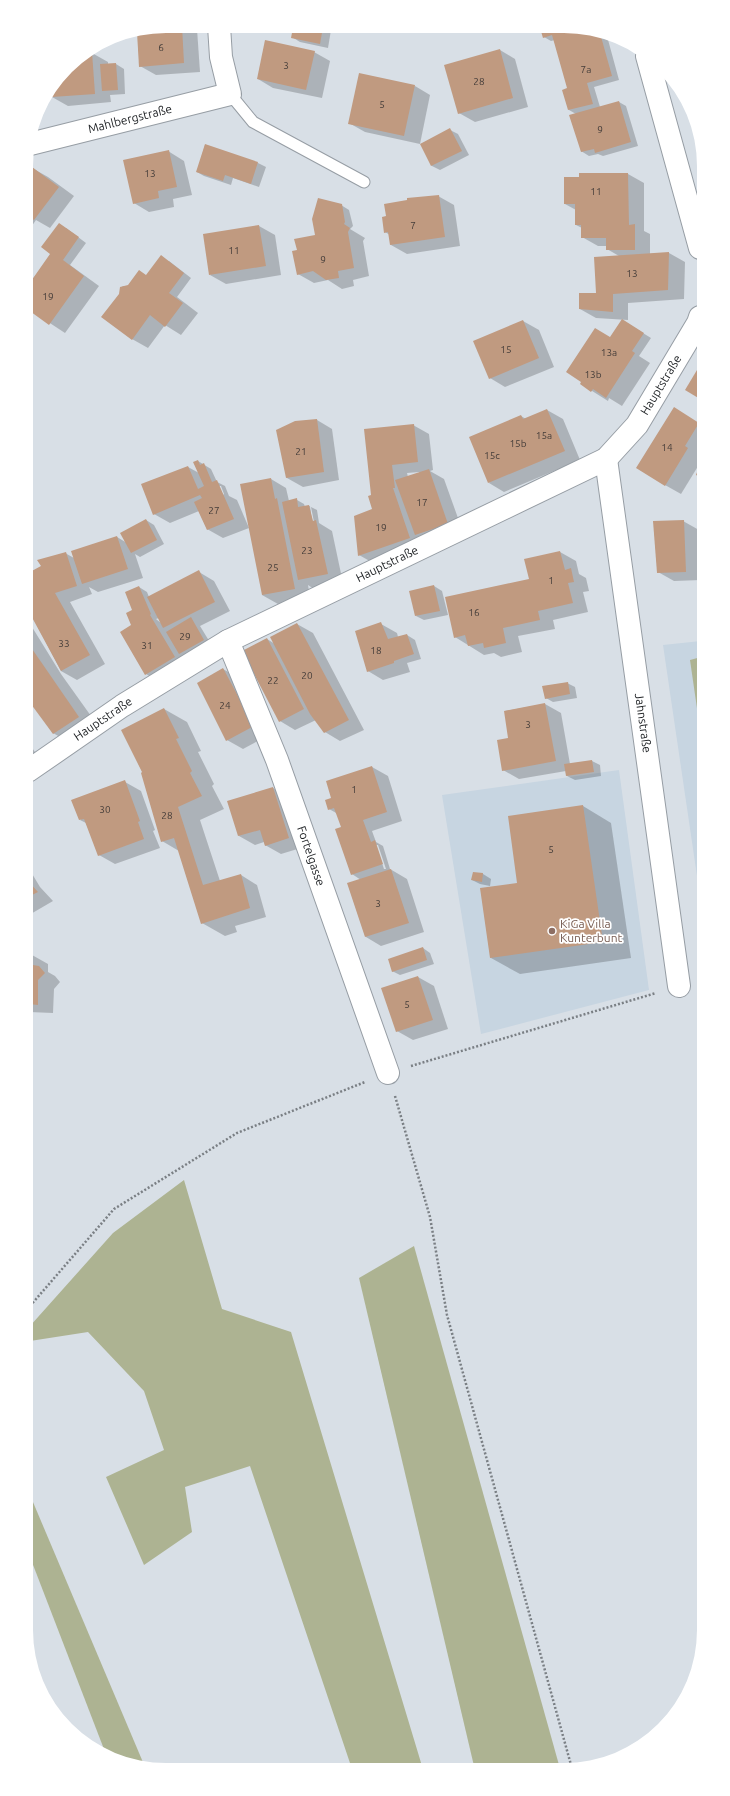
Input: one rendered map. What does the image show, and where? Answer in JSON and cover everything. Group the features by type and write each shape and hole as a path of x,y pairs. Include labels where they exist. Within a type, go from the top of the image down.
{"street":[{"path":"219,33 221,57 230,94"},
{"path":"649,64 697,237"},
{"name":"Mahlbergstraße","path":"35,143 230,94"},
{"name":"Hauptstraße","path":"33,767 122,706 228,641 606,459 637,425 697,325"},
{"name":"Jahnstraße","path":"606,459 679,986"},
{"name":"Fortelgasse","path":"228,641 277,760 388,1072"}],"lane":[{"path":"230,94 253,122 364,182"}],"path":[{"path":"33,1303 114,1209 237,1133 388,1072 679,986"},
{"path":"388,1072 430,1216 447,1315 570,1763"}],"shaded area":[{"path":"697,641 697,876 663,645"},
{"name":"KiGa Villa Kunterbunt","path":"619,770 649,990 481,1034 442,795"}],"green space":[{"path":"697,658 697,708 690,660"},
{"path":"184,1180 222,1309 291,1332 421,1763 350,1763 250,1466 185,1487 192,1532 144,1565 106,1477 164,1450 144,1391 88,1332 33,1341 33,1323 113,1233"},
{"path":"414,1246 558,1763 473,1763 359,1278"},
{"path":"33,1502 142,1761 123,1756 103,1747 33,1565"}],"building":[{"path":"182,33 184,63 139,67 137,37 148,34"},
{"path":"292,33 322,33 320,44 291,38"},
{"path":"542,33 564,33 582,34 602,39 612,76 587,83 593,104 568,110 562,90 567,88 552,35 543,38"},
{"path":"265,40 315,51 306,90 257,79"},
{"path":"500,49 513,98 458,114 444,65"},
{"path":"92,55 95,94 52,97 66,78"},
{"path":"116,63 118,90 102,91 100,64"},
{"path":"359,73 415,85 404,136 348,124"},
{"path":"619,101 631,142 595,153 594,149 581,152 569,115"},
{"path":"450,128 462,151 431,166 420,144"},
{"path":"205,144 258,162 251,184 225,175 223,181 196,172"},
{"path":"169,150 177,187 158,191 159,198 133,204 123,160"},
{"path":"33,168 59,187 33,219"},
{"path":"579,173 628,173 629,225 635,224 635,250 606,250 606,238 581,238 581,225 575,225 575,204 564,204 564,177 579,177"},
{"path":"439,195 445,237 390,245 388,232 384,233 382,217 386,216 384,204 407,200 407,198"},
{"path":"318,198 342,204 344,224 350,228 348,232 354,268 338,271 339,278 326,280 313,271 297,275 292,251 297,250 294,239 315,235 312,219"},
{"path":"59,223 79,237 63,260 84,276 49,325 33,313 33,278 50,254 41,247"},
{"path":"259,225 266,266 209,275 203,234"},
{"path":"669,252 668,290 613,294 613,312 579,309 579,293 596,293 594,257"},
{"path":"161,255 184,273 169,293 183,303 165,327 150,315 132,340 101,317 119,294 120,287 128,285 139,270 146,275"},
{"path":"622,319 644,333 632,351 635,353 606,398 593,389 591,392 580,384 581,382 566,372 595,328 610,337"},
{"path":"523,320 539,358 489,379 473,341"},
{"path":"697,370 697,397 685,390"},
{"path":"674,407 697,422 697,426 685,446 688,448 665,486 636,468"},
{"path":"547,409 565,451 488,483 469,437 521,415 523,419"},
{"path":"317,419 324,472 286,478 276,430 295,421"},
{"path":"414,424 418,462 392,465 395,488 393,488 410,538 358,556 354,516 372,509 368,496 371,495 364,429"},
{"path":"198,460 200,465 204,463 212,482 217,480 234,519 207,530 194,502 202,498 200,495 153,515 141,484 188,466 198,489 204,486 193,462"},
{"path":"429,469 448,524 415,535 395,480"},
{"path":"271,478 275,499 277,498 295,589 262,595 240,484"},
{"path":"297,498 298,507 309,505 313,521 316,520 328,574 298,580 282,502"},
{"path":"146,519 157,540 131,553 120,533"},
{"path":"684,520 686,572 657,573 653,521"},
{"path":"117,536 128,569 82,584 71,551"},
{"path":"560,551 565,570 571,568 574,582 568,583 573,603 538,611 540,620 503,628 506,643 484,648 483,643 468,646 465,635 454,638 445,597 529,579 524,559"},
{"path":"66,552 77,586 55,593 90,655 61,671 33,619 33,570 41,566 37,560"},
{"path":"199,570 215,602 163,628 147,597"},
{"path":"434,585 440,611 415,616 409,591"},
{"path":"139,586 151,614 150,615 175,657 145,675 120,632 131,625 126,613 132,610 125,592"},
{"path":"191,617 204,640 179,654 166,632"},
{"path":"381,622 388,639 407,634 414,654 394,661 394,663 367,672 355,631"},
{"path":"297,623 349,720 324,733 310,714 270,637"},
{"path":"267,638 304,709 279,722 242,651"},
{"path":"33,650 79,717 53,734 33,707"},
{"path":"223,668 254,726 226,741 197,683"},
{"path":"568,682 570,694 545,699 542,686"},
{"path":"545,703 556,761 502,771 497,740 508,738 504,711"},
{"path":"164,708 179,738 176,739 192,771 190,773 202,796 178,807 203,885 241,874 250,908 201,924 174,838 161,842 141,773 142,772 121,730"},
{"path":"592,760 594,772 566,776 564,764"},
{"path":"372,766 387,812 363,820 371,842 375,840 383,864 351,875 335,829 341,827 334,808 328,810 325,800 331,798 326,781"},
{"path":"125,780 140,821 138,822 144,839 98,856 84,819 79,820 71,800"},
{"path":"273,787 289,838 265,846 260,830 238,836 227,801"},
{"name":"KiGa Villa Kunterbunt","path":"583,805 603,942 490,958 480,888 517,883 508,816"},
{"path":"391,869 409,923 365,937 347,883"},
{"path":"473,872 483,873 482,882 471,880"},
{"path":"33,886 38,892 33,894"},
{"path":"423,947 427,960 392,972 388,959"},
{"path":"33,965 39,966 45,973 38,980 38,1005 33,1004"},
{"path":"418,976 433,1020 396,1032 381,988"}],"place":[{"name":"KiGa Villa Kunterbunt","path":"552,931"}]}
